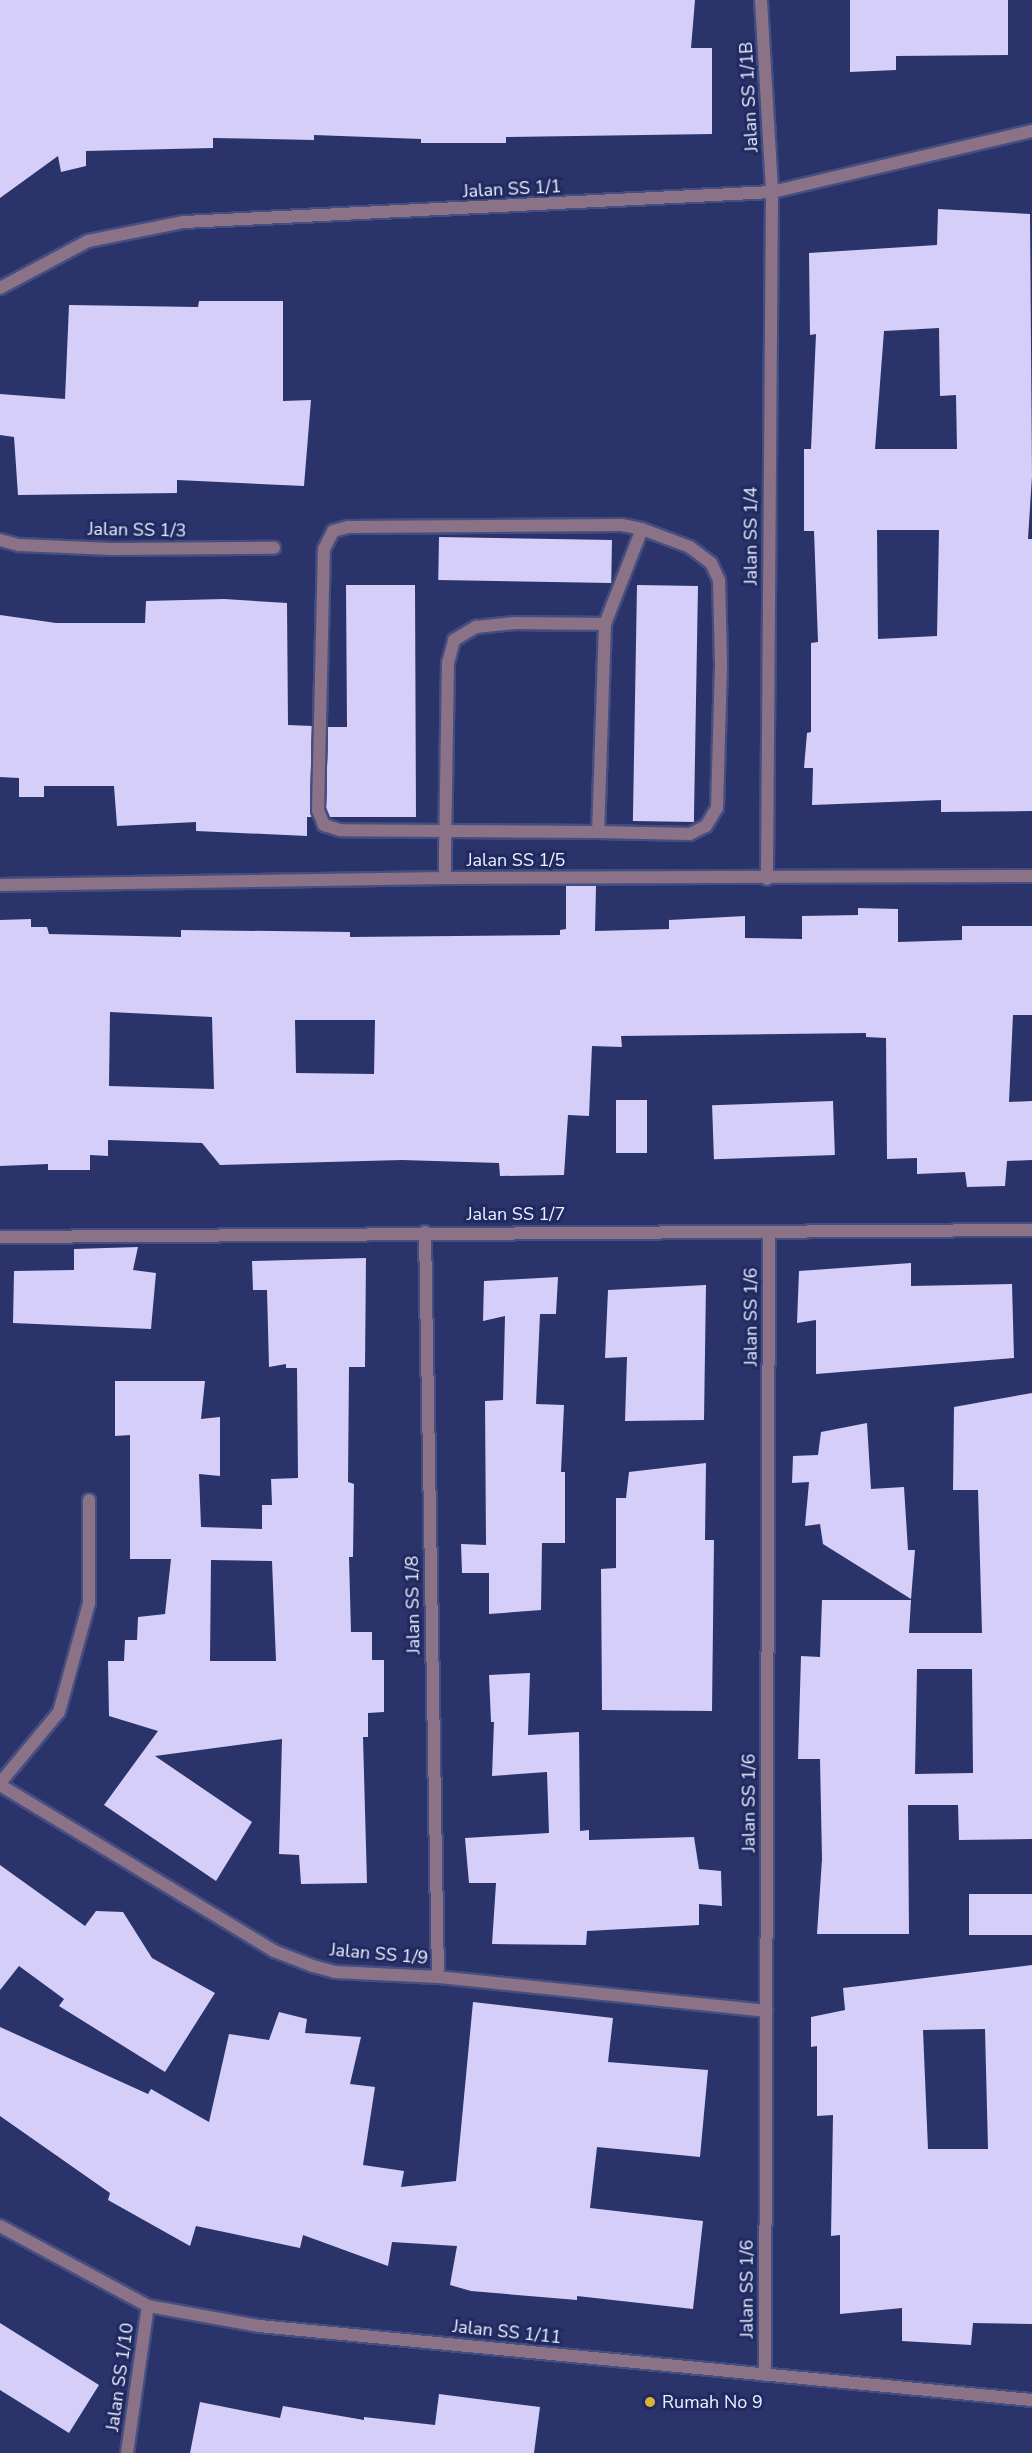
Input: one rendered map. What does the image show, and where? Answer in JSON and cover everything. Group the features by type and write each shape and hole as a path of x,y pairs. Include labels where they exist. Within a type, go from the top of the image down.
{"street":[{"name":"Jalan SS 1/1B","path":"762,0 772,192"},
{"name":"Jalan SS 1/1","path":"0,288 88,241 184,222 772,192 1032,131"},
{"name":"Jalan SS 1/4","path":"767,879 772,192"},
{"path":"622,525 642,529 690,548 711,563 718,580 721,665 717,808 706,826 690,834 445,829 340,830 324,825 318,810 324,549 333,531 369,526 622,525"},
{"path":"598,832 605,624 642,529"},
{"name":"Jalan SS 1/3","path":"0,540 19,545 112,549 274,548"},
{"path":"445,878 448,663 454,639 486,626 605,624"},
{"name":"Jalan SS 1/5","path":"0,885 445,878 767,879 1032,876"},
{"name":"Jalan SS 1/7","path":"0,1237 425,1232 1032,1230"},
{"name":"Jalan SS 1/8","path":"425,1232 438,1977"},
{"name":"Jalan SS 1/6","path":"765,2375 769,1232"},
{"path":"0,1784 59,1712 89,1603 89,1500"},
{"name":"Jalan SS 1/9","path":"0,1784 274,1951 335,1972 438,1977 766,2011"},
{"name":"Jalan SS 1/11","path":"0,2226 148,2307 259,2326 1032,2400"},
{"name":"Jalan SS 1/10","path":"128,2453 148,2307"}],"building":[{"path":"0,0 695,0 691,48 712,48 712,134 506,137 506,143 421,143 421,139 314,135 314,140 213,138 213,148 86,151 86,166 61,172 58,156 0,198"},
{"path":"850,0 1008,0 1008,55 896,56 896,70 850,72"},
{"path":"938,209 1030,214 1032,476 1028,539 1032,539 1032,811 941,812 941,800 812,805 813,768 804,768 807,733 811,732 811,643 818,642 814,531 804,531 804,449 811,449 816,334 810,335 809,253 937,245","holes":["939,328 940,396 956,395 957,449 875,449 884,331","877,530 939,530 937,636 878,639"]},
{"path":"199,301 283,301 283,401 311,400 304,486 177,480 177,493 18,495 14,437 0,435 0,394 65,399 69,305 198,307"},
{"path":"439,537 612,540 611,583 438,580"},
{"path":"346,585 415,585 416,817 330,817 326,808 328,727 347,727"},
{"path":"637,585 698,586 694,822 633,821"},
{"path":"224,599 287,603 288,725 312,726 312,817 307,817 307,836 196,831 196,822 117,826 114,786 44,786 44,797 19,797 19,778 0,777 0,615 56,623 145,623 146,601"},
{"path":"566,886 596,886 595,931 669,929 669,920 745,916 745,938 802,939 802,916 858,915 858,908 898,909 898,942 962,940 962,926 1032,926 1032,1015 1013,1015 1009,1102 1032,1101 1032,1160 1007,1161 1005,1186 967,1187 965,1172 917,1174 917,1158 887,1159 886,1038 866,1037 866,1033 621,1036 622,1047 592,1046 589,1116 568,1115 564,1175 500,1176 499,1163 402,1160 220,1165 202,1143 108,1140 108,1156 90,1155 90,1170 48,1170 48,1164 0,1166 0,920 31,919 31,927 47,927 49,934 181,937 181,930 350,932 350,937 560,935 560,930 566,929","holes":["110,1012 212,1017 214,1089 109,1086","295,1020 375,1020 374,1074 296,1073"]},
{"path":"616,1100 647,1100 647,1153 616,1153"},
{"path":"833,1101 835,1155 714,1159 712,1105"},
{"path":"138,1247 133,1270 156,1273 151,1329 13,1323 14,1271 74,1270 74,1249"},
{"path":"366,1258 365,1367 349,1367 348,1482 354,1484 353,1557 349,1557 351,1632 372,1632 372,1660 384,1660 384,1712 368,1713 368,1737 363,1737 367,1883 301,1884 299,1855 279,1854 282,1739 155,1756 252,1822 216,1881 104,1805 158,1731 109,1716 108,1661 124,1661 125,1640 137,1640 138,1617 165,1614 171,1559 130,1559 130,1435 115,1436 115,1381 205,1381 201,1419 220,1417 220,1476 199,1474 201,1527 262,1529 262,1505 272,1505 271,1479 298,1478 297,1368 286,1368 286,1364 269,1367 267,1290 253,1290 252,1261","holes":["211,1560 272,1561 276,1661 210,1661"]},
{"path":"911,1263 911,1286 1012,1284 1014,1358 816,1374 816,1320 797,1323 799,1271"},
{"path":"558,1277 556,1314 540,1314 536,1404 564,1405 561,1472 565,1472 565,1543 542,1543 541,1610 489,1614 489,1573 462,1573 461,1544 486,1545 485,1401 503,1400 505,1316 483,1321 484,1281"},
{"path":"706,1285 704,1420 625,1421 627,1357 605,1358 608,1290"},
{"path":"1032,1393 1032,1839 959,1840 958,1805 908,1805 909,1934 817,1934 822,1859 820,1759 798,1759 801,1656 820,1657 822,1600 911,1600 909,1633 982,1633 978,1490 953,1490 954,1407","holes":["917,1669 972,1669 973,1773 915,1774"]},
{"path":"867,1423 871,1489 904,1487 908,1550 915,1550 911,1599 823,1544 820,1524 805,1526 809,1482 792,1483 793,1456 818,1455 821,1432"},
{"path":"706,1463 705,1540 714,1540 712,1711 602,1710 601,1569 616,1568 616,1498 626,1498 629,1472"},
{"path":"530,1673 528,1735 579,1732 580,1831 589,1830 589,1840 694,1837 699,1869 721,1871 722,1906 699,1904 699,1925 587,1931 586,1945 492,1944 496,1883 469,1883 465,1838 549,1833 547,1772 492,1776 494,1722 491,1722 489,1675"},
{"path":"0,1865 85,1926 96,1911 123,1912 152,1958 215,1993 165,2072 59,2006 64,1999 19,1966 0,1990"},
{"path":"969,1894 1032,1894 1032,1935 969,1935"},
{"path":"1032,1965 1032,2324 973,2323 971,2345 902,2341 902,2308 840,2314 840,2235 831,2236 833,2115 817,2116 817,2046 811,2047 811,2017 845,2010 843,1988","holes":["985,2029 988,2149 928,2149 923,2030"]},
{"path":"473,2002 613,2018 608,2062 708,2070 700,2157 597,2147 590,2208 703,2221 693,2309 577,2296 577,2300 471,2291 450,2285 457,2246 392,2242 388,2266 303,2235 300,2248 196,2226 190,2246 108,2200 110,2193 0,2116 0,2027 148,2094 151,2089 209,2122 229,2034 269,2040 279,2012 307,2019 305,2033 361,2037 350,2084 375,2087 363,2165 404,2171 401,2187 456,2181"},
{"path":"0,2323 99,2385 69,2433 0,2390"},
{"path":"439,2394 540,2407 534,2453 190,2453 200,2402 280,2418 283,2406 364,2420 364,2417 435,2425"}],"place":[{"name":"Rumah No 9","path":"650,2402"}]}
